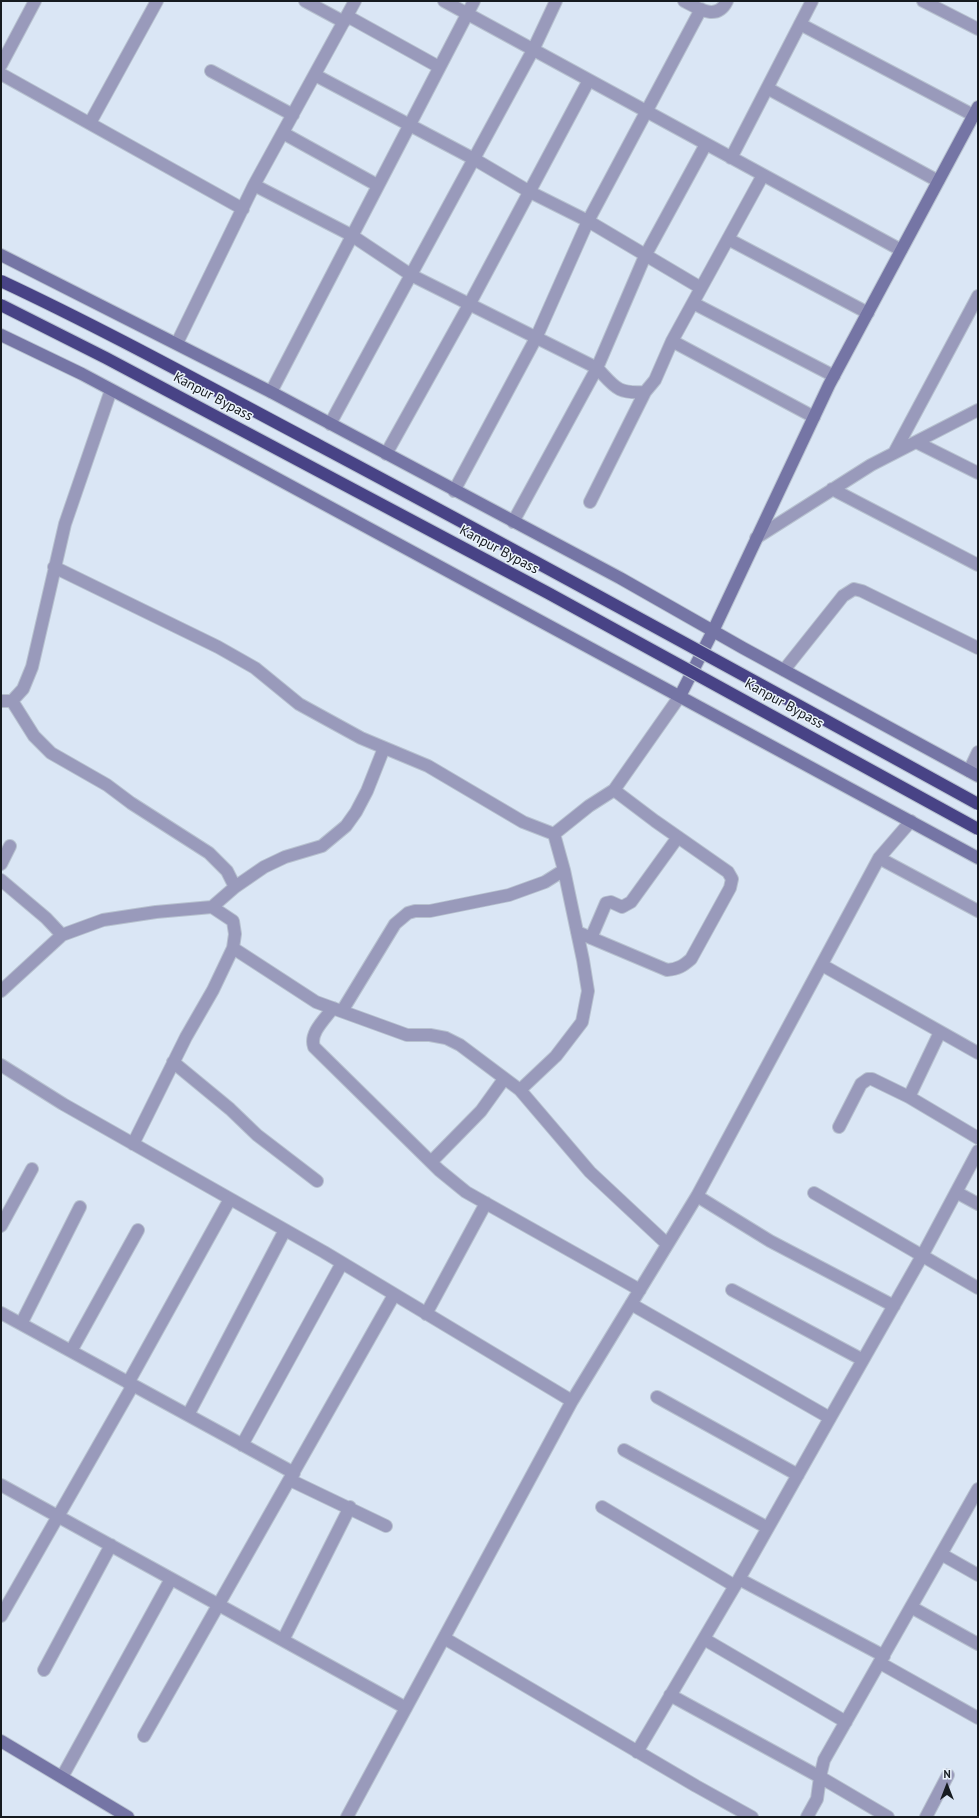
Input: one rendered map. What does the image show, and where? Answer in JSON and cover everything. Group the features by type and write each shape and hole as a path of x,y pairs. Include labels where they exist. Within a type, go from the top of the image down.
{"highway":[{"name":"Kanpur Bypass","path":"1,281 149,356 548,567 978,804"},
{"name":"Kanpur Bypass","path":"1,305 106,358 548,593 978,829"}],"main road":[{"path":"680,696 713,631 834,376 976,111"},
{"path":"1,254 271,392 454,491 620,578 713,631 973,773"},
{"path":"1,335 111,390 978,858"},
{"path":"1,1741 128,1817"}],"street":[{"path":"1,65 35,1"},
{"path":"90,123 157,1"},
{"path":"305,1 345,19 439,67"},
{"path":"177,344 254,185 355,1"},
{"path":"444,1 901,250"},
{"path":"271,392 351,235 474,1"},
{"path":"330,424 533,50 556,1"},
{"path":"684,1 710,13 717,12 724,8 727,1"},
{"path":"732,158 812,1"},
{"path":"923,1 978,29"},
{"path":"454,491 536,338 588,221 701,9"},
{"path":"800,24 976,111"},
{"path":"211,71 293,115"},
{"path":"1,74 243,209"},
{"path":"315,75 474,160 530,192 588,221 701,288"},
{"path":"386,454 469,305 589,80"},
{"path":"767,88 938,181"},
{"path":"283,133 377,185"},
{"path":"513,522 597,368 645,256 706,144"},
{"path":"590,502 645,392 656,380 672,341 763,175"},
{"path":"254,185 351,235 411,275 597,368 616,389 630,393 645,392"},
{"path":"728,239 868,313"},
{"path":"894,453 978,296"},
{"path":"693,303 834,376"},
{"path":"672,341 814,417"},
{"path":"111,390 65,524 32,667 23,689 6,701 34,736 51,753 107,785 131,803 209,853 227,871 235,887"},
{"path":"756,538 871,465 978,410"},
{"path":"916,442 978,473"},
{"path":"832,489 978,565"},
{"path":"54,567 218,647 255,668 299,704 361,738 428,766 523,822 554,834"},
{"path":"784,670 844,596 854,589 862,591 978,648"},
{"path":"554,834 589,806 614,790 680,696"},
{"path":"1,991 62,935 103,920 156,912 212,907 235,887 264,867 285,857 322,846 346,826 356,812 367,791 384,748"},
{"path":"973,773 978,752"},
{"path":"577,932 667,970 676,969 683,966 691,959 730,888 732,879 728,872 614,790"},
{"path":"347,1817 572,1402 697,1196 879,858 911,821"},
{"path":"520,1090 556,1056 582,1022 588,991 564,870 554,834"},
{"path":"591,938 606,903 610,902 622,907 631,902 678,837"},
{"path":"1,864 10,846"},
{"path":"879,858 978,911"},
{"path":"564,870 545,882 509,895 430,911 415,911 408,913 395,924 337,1009 314,1035 312,1042 314,1047 431,1162 466,1192 640,1290"},
{"path":"1,880 46,918 62,935"},
{"path":"133,1144 173,1062 213,990 233,948 235,934 233,920 212,907"},
{"path":"233,948 316,1002 407,1035 430,1035 446,1038 460,1045 520,1090 590,1172 667,1244"},
{"path":"822,965 978,1053"},
{"path":"909,1097 940,1032"},
{"path":"173,1062 230,1108 257,1135 317,1181"},
{"path":"1,1066 63,1104 342,1263 572,1402"},
{"path":"431,1162 481,1112 504,1079"},
{"path":"839,1127 861,1084 868,1079 872,1079 909,1097 978,1138"},
{"path":"637,1752 798,1476 922,1256 978,1151"},
{"path":"1,1226 32,1169"},
{"path":"956,1192 978,1204"},
{"path":"814,1193 978,1288"},
{"path":"697,1196 770,1241 894,1306"},
{"path":"1,1616 58,1516 230,1199"},
{"path":"426,1314 486,1202"},
{"path":"21,1324 80,1207"},
{"path":"71,1351 138,1230"},
{"path":"188,1415 285,1230"},
{"path":"242,1445 342,1263"},
{"path":"732,1290 863,1360"},
{"path":"144,1736 394,1295"},
{"path":"631,1304 830,1418"},
{"path":"1,1313 242,1445 292,1476 386,1526"},
{"path":"657,1397 798,1476"},
{"path":"624,1450 768,1528"},
{"path":"1,1485 406,1708"},
{"path":"807,1817 817,1799 824,1760 941,1554 975,1502 978,1489"},
{"path":"283,1640 350,1507"},
{"path":"602,1507 737,1582 882,1659 978,1718"},
{"path":"44,1670 111,1545"},
{"path":"941,1554 978,1575"},
{"path":"62,1777 171,1579"},
{"path":"911,1607 978,1644"},
{"path":"444,1638 637,1752 752,1817"},
{"path":"704,1639 846,1722"},
{"path":"670,1695 888,1817"},
{"path":"926,1817 948,1775"}]}
